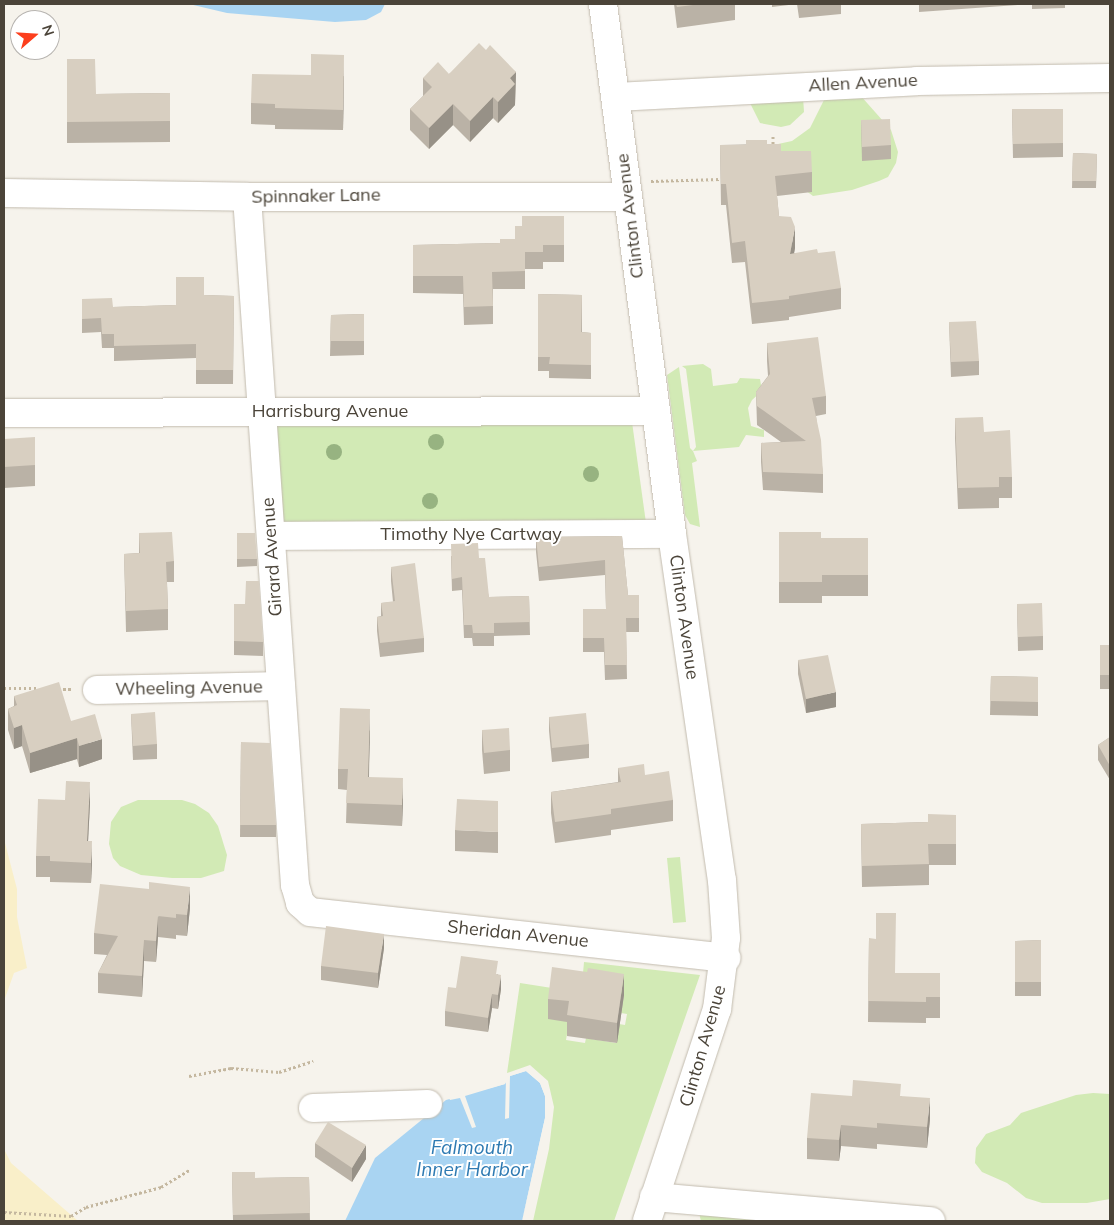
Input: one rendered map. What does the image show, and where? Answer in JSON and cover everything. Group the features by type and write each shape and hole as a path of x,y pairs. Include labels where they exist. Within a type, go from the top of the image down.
{"street":[{"name":"Clinton Avenue","path":"603,4 672,534 722,880 726,958 718,1009 650,1209"},
{"name":"Allen Avenue","path":"616,96 917,80 1110,78"},
{"name":"Spinnaker Lane","path":"4,193 247,198 628,197"},
{"name":"Girard Avenue","path":"247,198 260,412 271,536 295,885 300,903 310,912"},
{"name":"Harrisburg Avenue","path":"4,413 656,410"},
{"name":"Timothy Nye Cartway","path":"271,536 672,534"},
{"name":"Wheeling Avenue","path":"97,690 281,686"},
{"name":"Sheridan Avenue","path":"310,912 726,958"},
{"path":"313,1108 428,1104"},
{"path":"650,1209 931,1221"}],"path":[{"path":"773,136 774,155"},
{"path":"651,180 720,179"},
{"path":"4,688 41,688"},
{"path":"51,689 97,690"},
{"path":"188,1076 231,1068 280,1072 313,1062"},
{"path":"4,1212 71,1216 86,1207 160,1187 189,1170"}],"green space":[{"path":"860,95 891,130 898,152 896,163 888,177 879,181 852,190 813,196 781,172 778,144 792,141 810,128 825,98"},
{"path":"803,97 804,112 790,125 781,127 760,123 749,101"},
{"path":"703,364 711,369 713,386 737,383 740,378 760,379 762,391 752,400 748,408 751,426 764,430 764,437 746,435 739,447 693,451 696,447 686,369 682,366"},
{"path":"679,367 690,448 697,461 692,463 700,527 690,524 685,515 667,375"},
{"path":"632,422 646,523 283,528 274,424"},
{"path":"138,800 182,800 195,804 209,813 218,826 227,855 224,871 201,878 172,878 141,875 120,866 113,858 109,844 111,822 121,807"},
{"path":"680,857 686,922 673,923 667,858"},
{"path":"584,962 700,975 614,1221 533,1221 549,1149 554,1107 548,1081 530,1065 507,1073 520,983 552,988 569,1022 566,1040 585,1043 586,1038 616,1043 619,1024 625,1025 627,1014 621,1013 624,995 582,984"},
{"path":"1110,1094 1110,1199 1087,1203 1042,1203 1026,1198 1007,1183 982,1172 975,1163 976,1148 986,1134 1010,1125 1021,1113 1076,1095"},
{"path":"699,1213 815,1221 701,1221"}],"sand":[{"path":"4,839 17,889 17,917 27,968 14,973 4,1001"},
{"path":"4,1149 11,1163 78,1221 4,1221"}],"water":[{"path":"189,4 385,4 381,12 366,20 335,22 227,13"},
{"name":"Falmouth Inner Harbor","path":"526,1071 540,1083 545,1096 545,1118 522,1221 345,1221 375,1158 446,1100 505,1084 510,1076"}],"pier":[{"path":"527,1068 542,1082 547,1096 547,1118 522,1221 545,1118 545,1096 540,1083 526,1071 510,1076 509,1118 505,1119 506,1078 509,1073"},
{"path":"504,1081 505,1084 465,1096 476,1127 472,1128 460,1098 450,1100 449,1098"}],"building":[{"path":"676,4 701,4 677,7"},
{"path":"479,43 486,50 490,45 516,72 510,78 515,84 498,102 493,97 470,121 453,104 429,128 410,109 432,87 423,78 438,62 449,74"},
{"path":"311,54 344,55 343,110 275,108 275,104 251,103 252,74 311,75"},
{"path":"67,59 95,59 96,94 170,93 170,121 67,122"},
{"path":"1012,109 1063,109 1063,143 1013,144"},
{"path":"890,119 891,145 862,147 861,120"},
{"path":"746,140 767,140 767,144 781,144 781,151 811,151 812,172 775,176 779,216 791,217 795,227 790,254 817,249 818,253 835,251 841,288 789,296 789,299 752,303 745,241 732,243 726,184 721,184 720,145 746,145"},
{"path":"1073,153 1097,154 1096,181 1072,181"},
{"path":"522,216 564,216 564,245 543,245 543,252 525,252 525,271 492,272 493,306 464,307 463,276 413,276 413,245 500,243 500,239 515,239 515,226 522,226"},
{"path":"176,277 204,277 204,295 234,296 233,370 196,370 196,344 114,346 114,334 102,334 101,318 82,319 82,299 112,298 113,307 176,305"},
{"path":"538,294 582,295 581,332 591,333 591,365 549,364 550,357 538,357"},
{"path":"364,314 364,341 330,341 331,315"},
{"path":"976,321 979,361 951,362 949,322"},
{"path":"818,337 826,396 812,398 821,440 823,474 763,472 761,443 806,441 757,406 756,392 770,374 767,343"},
{"path":"983,417 984,432 1010,430 1012,477 999,477 999,487 958,488 955,418"},
{"path":"35,437 35,465 4,467 4,439"},
{"path":"172,532 174,561 166,562 168,609 126,611 124,554 140,553 139,533"},
{"path":"779,532 821,532 821,538 868,538 868,575 822,575 822,582 779,582"},
{"path":"237,533 255,533 257,559 237,559"},
{"path":"622,536 628,595 639,595 639,618 626,618 627,665 605,665 604,638 583,638 583,609 606,609 605,560 539,567 536,537"},
{"path":"478,543 479,558 485,558 489,597 529,596 530,622 494,623 494,633 473,633 472,625 464,625 462,577 452,579 451,544"},
{"path":"415,563 424,638 380,643 377,617 383,616 381,603 395,601 391,567"},
{"path":"246,581 259,581 263,642 234,641 234,604 245,604"},
{"path":"1042,603 1043,636 1018,637 1017,604"},
{"path":"1100,645 1110,645 1110,675 1100,675"},
{"path":"828,655 836,692 806,699 798,660"},
{"path":"991,676 1038,677 1038,702 990,701"},
{"path":"59,682 71,721 95,714 102,739 79,746 77,738 30,753 22,725 14,728 8,709 17,705 14,696"},
{"path":"340,708 370,709 368,777 403,778 402,805 346,803 348,769 338,769"},
{"path":"155,712 157,744 133,746 131,714"},
{"path":"586,713 589,744 552,748 549,717"},
{"path":"509,728 510,750 484,753 482,730"},
{"path":"1110,737 1110,766 1098,745"},
{"path":"241,742 270,743 276,825 240,825"},
{"path":"644,764 645,775 669,771 673,800 611,809 611,814 555,822 551,792 621,782 618,768"},
{"path":"66,781 90,782 87,841 92,841 91,863 50,861 50,856 36,856 38,799 65,800"},
{"path":"457,799 498,801 498,832 455,830"},
{"path":"928,814 956,815 956,844 928,844 929,864 862,866 861,824 928,822"},
{"path":"149,882 190,887 187,915 176,914 176,918 158,916 156,941 144,940 142,976 98,973 118,936 94,933 100,884 149,889"},
{"path":"876,913 896,913 895,973 940,973 940,997 926,997 926,1002 868,1001 869,938 876,939"},
{"path":"326,926 384,934 378,973 321,966"},
{"path":"1041,940 1041,982 1015,982 1015,941"},
{"path":"461,956 498,961 496,974 501,975 498,995 492,994 488,1018 445,1011 448,987 456,988"},
{"path":"552,967 587,972 588,968 624,974 617,1023 567,1015 569,1001 548,999"},
{"path":"853,1080 901,1084 900,1096 930,1098 927,1127 877,1123 877,1128 841,1125 839,1140 807,1138 811,1093 852,1096"},
{"path":"328,1122 366,1145 352,1168 315,1143"},
{"path":"232,1172 255,1172 255,1178 309,1177 310,1213 233,1215"}]}
